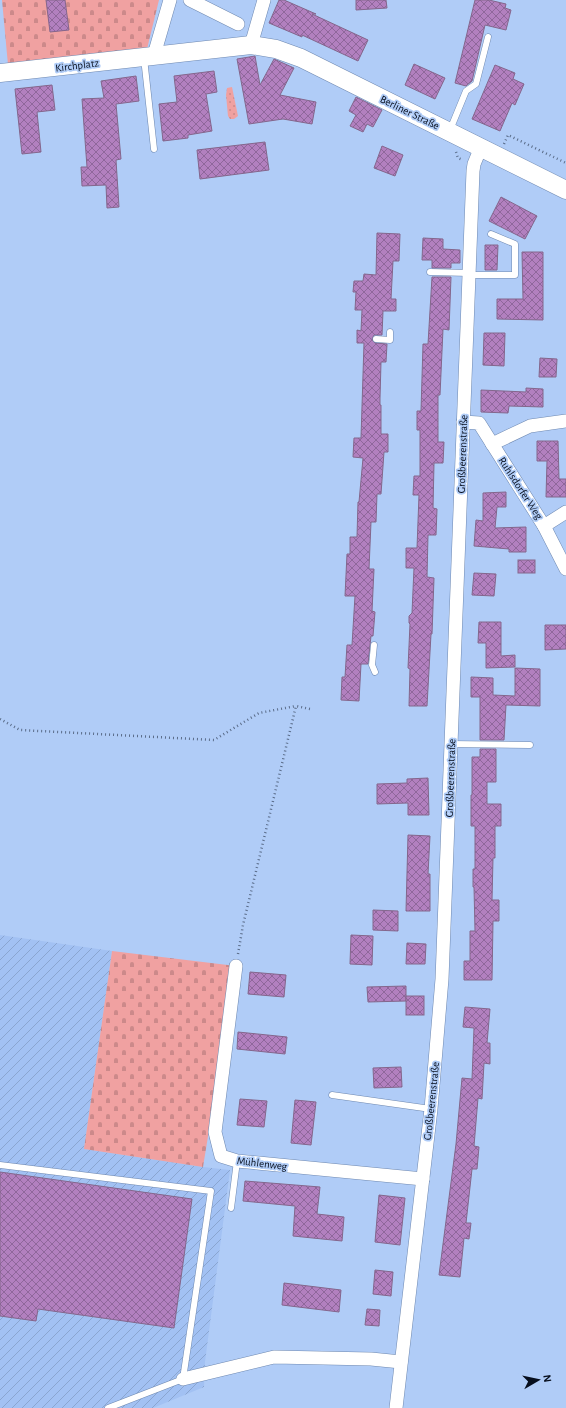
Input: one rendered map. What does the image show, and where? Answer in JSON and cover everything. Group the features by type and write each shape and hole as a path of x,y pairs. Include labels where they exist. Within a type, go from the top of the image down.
{"main road":[{"name":"Kirchplatz","path":"0,73 251,45"},
{"name":"Berliner Straße","path":"251,45 276,49 301,58 566,190"}],"street":[{"path":"149,56 170,0"},
{"path":"190,0 238,24"},
{"path":"251,45 264,0"},
{"name":"Großbeerenstraße","path":"396,1408 431,1110 442,979 473,171 474,164 481,147"},
{"path":"492,444 530,426 566,421"},
{"name":"Ruhlsdorfer Weg","path":"463,422 479,424 544,526 566,569"},
{"path":"544,526 566,512"},
{"name":"Mühlenweg","path":"236,966 215,1132 221,1156 237,1161 423,1179"},
{"path":"183,1379 274,1357 371,1358 401,1362"}],"lane":[{"path":"449,132 466,91 476,84 488,37"},
{"path":"149,56 154,149"},
{"path":"430,272 515,275 515,244 491,234"},
{"path":"376,339 390,340 390,332"},
{"path":"374,645 372,665 375,672"},
{"path":"451,744 530,745"},
{"path":"332,1095 431,1110"},
{"path":"231,1208 237,1161"},
{"path":"0,1164 211,1191 183,1379 108,1408"}],"path":[{"path":"503,145 508,135 566,163"},
{"path":"0,719 20,730 214,740 259,713 296,706 310,709"},
{"path":"236,966 243,925 296,706"}],"shaded area":[{"path":"0,935 112,951 84,1149 230,1170 205,1362 204,1387 153,1408 0,1408"}],"green space":[{"path":"2,0 159,0 147,49 8,65"},
{"path":"232,87 238,116 234,119 230,119 228,116 226,95 227,88"},
{"path":"112,951 236,966 203,1167 84,1149"}],"building":[{"path":"46,0 65,0 69,30 50,32"},
{"path":"279,0 284,0 316,14 312,14 368,40 358,61 302,35 302,37 269,23"},
{"path":"356,0 386,0 387,8 356,10"},
{"path":"475,0 489,0 506,4 505,8 511,10 506,30 485,25 472,81 466,86 455,83"},
{"path":"255,56 260,85 274,59 294,68 280,95 316,102 312,124 283,119 249,124 237,59"},
{"path":"414,64 445,78 435,99 405,85"},
{"path":"495,65 515,73 513,79 524,84 515,105 512,103 500,131 472,119"},
{"path":"214,71 217,92 206,94 212,131 188,135 188,138 163,141 159,104 177,102 174,76"},
{"path":"136,76 139,101 116,104 121,159 116,160 119,207 107,208 106,185 82,186 81,167 87,167 82,99 104,98 101,81"},
{"path":"52,85 55,110 37,112 41,152 22,154 15,89"},
{"path":"356,97 382,110 373,127 367,124 363,132 350,126 356,115 349,111"},
{"path":"265,142 269,170 200,179 197,150"},
{"path":"382,146 403,155 395,176 374,168"},
{"path":"501,197 537,216 525,239 489,221"},
{"path":"377,233 400,234 399,261 393,261 391,299 396,299 396,311 383,311 382,335 374,335 372,339 375,343 387,344 386,362 381,362 380,405 381,434 388,434 388,452 384,452 381,494 377,494 376,522 371,522 369,569 374,569 372,611 375,612 373,636 371,636 368,664 361,664 359,701 341,700 342,677 345,677 347,645 352,645 355,596 345,596 347,554 350,554 350,537 357,537 358,502 363,458 353,457 354,438 361,438 364,343 357,343 357,330 361,331 362,310 355,310 356,292 353,292 354,281 363,281 364,274 376,275"},
{"path":"423,238 443,239 443,249 460,250 460,263 451,263 451,268 432,268 432,260 422,260"},
{"path":"485,245 498,245 497,270 485,270"},
{"path":"522,252 543,252 543,320 497,319 497,299 523,299"},
{"path":"432,277 451,277 449,330 443,329 440,395 438,395 438,442 444,442 443,463 434,463 433,508 437,509 436,535 428,535 427,577 434,578 427,706 409,706 409,616 412,613 414,568 406,568 406,548 417,548 419,495 413,495 414,476 420,476 420,430 417,430 417,411 421,411 423,344 428,344"},
{"path":"484,333 505,333 504,366 483,365"},
{"path":"540,358 557,359 556,377 539,377"},
{"path":"526,388 543,389 543,407 509,406 508,413 481,412 481,390 526,392"},
{"path":"537,441 558,441 559,479 566,479 566,497 546,497 547,461 537,461"},
{"path":"506,492 506,507 497,507 495,528 526,527 526,552 509,552 509,549 474,546 476,520 483,521 483,493"},
{"path":"518,560 535,560 535,573 518,573"},
{"path":"474,573 496,574 494,596 472,595"},
{"path":"479,622 501,622 501,656 515,655 515,667 486,668 486,643 478,643"},
{"path":"545,625 566,625 566,649 545,650"},
{"path":"515,668 540,669 540,706 506,705 504,740 480,740 480,697 471,697 471,677 493,678 493,695 515,696"},
{"path":"480,749 496,749 496,782 487,782 487,804 501,804 501,826 495,826 495,858 493,858 492,900 499,900 499,921 493,921 492,980 464,980 464,961 470,961 470,931 475,931 473,869 475,869 475,826 471,826 472,757 480,757"},
{"path":"428,778 429,815 408,815 408,803 377,804 377,784 407,783 407,779"},
{"path":"408,835 430,836 428,874 430,874 430,911 406,911"},
{"path":"373,910 398,911 398,931 373,930"},
{"path":"351,935 373,936 372,965 350,964"},
{"path":"407,943 426,944 425,964 406,964"},
{"path":"250,972 286,975 284,997 248,994"},
{"path":"406,986 406,1001 368,1002 367,987"},
{"path":"406,996 424,996 424,1015 406,1015"},
{"path":"465,1007 490,1009 487,1043 490,1043 490,1064 484,1063 482,1099 478,1098 474,1146 479,1147 477,1169 472,1169 466,1223 471,1223 469,1239 464,1238 460,1277 439,1275 456,1144 462,1078 472,1079 474,1028 463,1027"},
{"path":"238,1032 287,1037 285,1054 237,1049"},
{"path":"401,1067 402,1087 374,1088 373,1068"},
{"path":"240,1099 267,1101 264,1127 237,1125"},
{"path":"295,1100 316,1102 311,1145 291,1143"},
{"path":"0,1172 192,1199 174,1328 38,1309 36,1321 0,1316"},
{"path":"245,1181 320,1187 317,1214 344,1217 342,1241 293,1236 295,1206 243,1201"},
{"path":"379,1195 405,1198 400,1245 375,1242"},
{"path":"375,1270 393,1272 391,1296 373,1294"},
{"path":"284,1283 341,1290 339,1312 282,1305"},
{"path":"367,1309 380,1310 379,1326 365,1325"}]}
